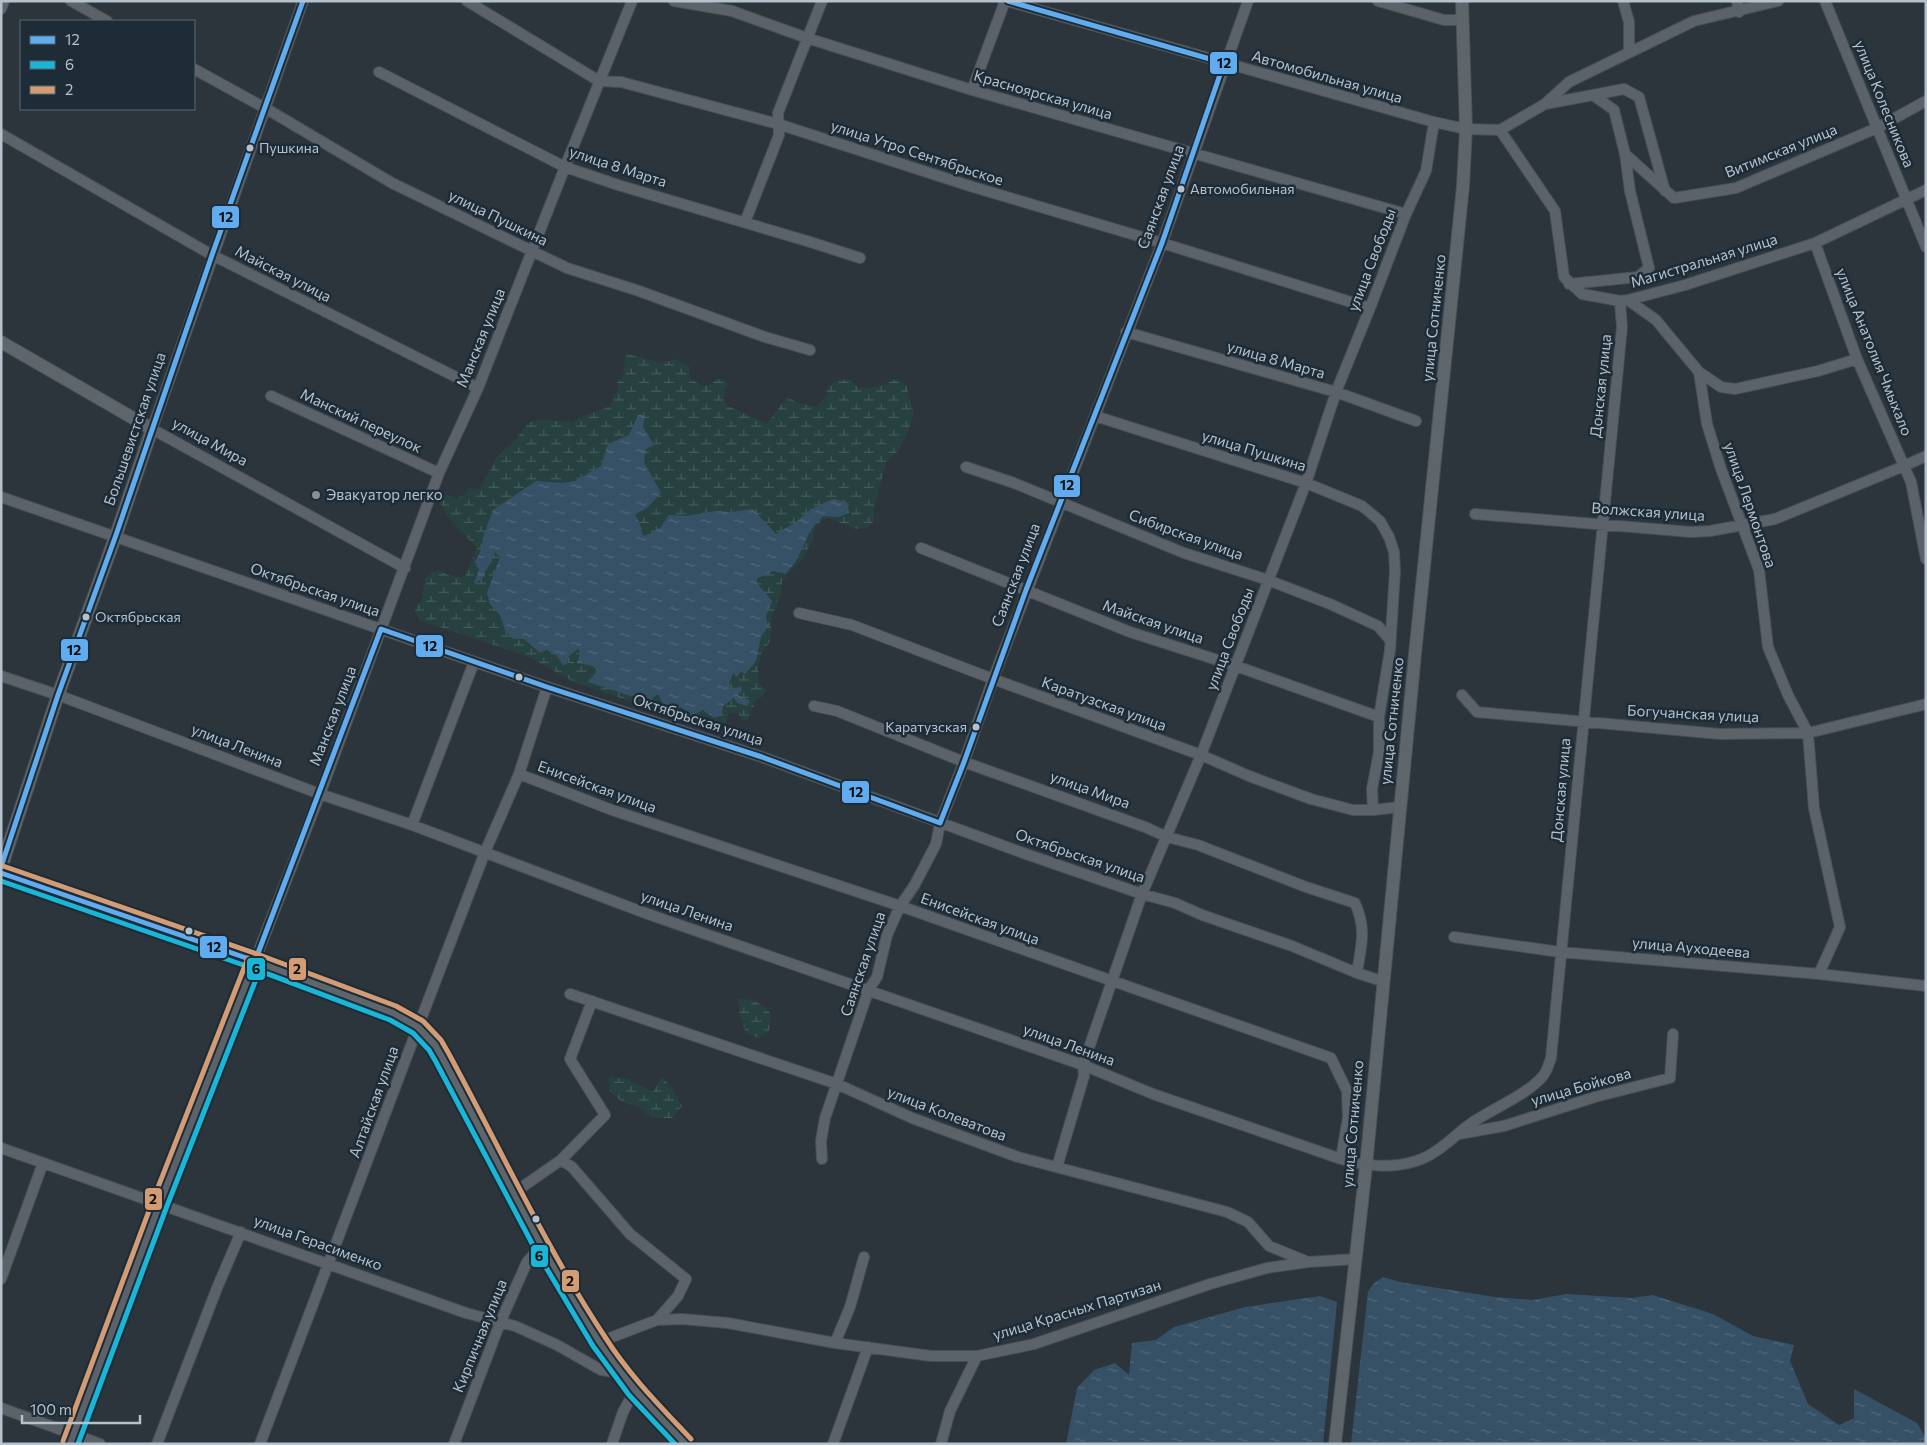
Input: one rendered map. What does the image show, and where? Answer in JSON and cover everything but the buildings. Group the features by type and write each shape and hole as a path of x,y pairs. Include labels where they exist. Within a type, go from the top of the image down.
{"main road":[{"name":"улица Сотниченко","path":"1336,1444 1366,1166 1382,981 1463,186 1466,129 1462,1"},
{"name":"улица Мира","path":"1,342 152,429"},
{"name":"Большевистская улица","path":"1,868 58,695 152,429"},
{"path":"1,873 255,961 393,1013 418,1027 443,1058 542,1245 600,1342 635,1390 685,1444"}],"street":[{"path":"1,9 4,1"},
{"path":"71,1 105,20"},
{"name":"Большевистская улица","path":"152,429 303,1"},
{"name":"улица Утро Сентябрьское","path":"467,1 599,81 621,82 778,124 973,187 1162,243 1370,308"},
{"name":"Манская улица","path":"72,1439 160,1203 320,794 439,473 478,388 632,1"},
{"name":"Красноярская улица","path":"674,1 732,11 807,38 972,90 1406,214"},
{"path":"745,222 779,135 778,113 822,1"},
{"path":"972,90 1006,1"},
{"name":"Автомобильная улица","path":"1006,1 1434,122 1466,129"},
{"name":"Саянская улица","path":"822,1159 821,1140 825,1118 870,989 877,978 887,935 900,906 914,886 936,844 940,823 1026,590 1162,243 1224,63 1248,1"},
{"path":"1378,1 1444,20 1463,20"},
{"path":"1623,1 1629,22 1629,52"},
{"path":"1466,129 1500,130 1545,104 1569,82 1694,21 1738,6 1778,1"},
{"name":"улица Колесникова","path":"1825,1 1926,247"},
{"name":"улица Пушкина","path":"195,70 392,182 567,268 639,291 765,337 810,350"},
{"name":"улица 8 Марта","path":"379,72 565,167 618,185 860,258"},
{"path":"1545,104 1624,88 1639,97 1665,191"},
{"path":"1500,130 1555,211 1564,278 1569,284 1638,276 1649,268 1630,191 1625,154 1614,110 1593,95"},
{"name":"Витимская улица","path":"1665,191 1674,198 1736,188 1877,128 1926,101"},
{"name":"улица Свободы","path":"1057,1167 1084,1076 1083,1064 1142,894 1201,755 1236,666 1306,483 1336,392 1406,214 1426,170 1434,122"},
{"name":"Майская улица","path":"1,134 212,255 478,388"},
{"path":"1625,154 1665,191"},
{"name":"Магистральная улица","path":"1569,284 1582,294 1624,300 1685,286 1815,243 1926,190"},
{"name":"улица Анатолия Чмыхало","path":"1815,243 1858,359 1910,482 1926,560"},
{"path":"1624,300 1656,320 1699,372 1721,387 1735,389 1818,371 1858,359"},
{"name":"Донская улица","path":"1366,1166 1390,1167 1432,1155 1472,1123 1532,1086 1545,1074 1551,1058 1624,300"},
{"name":"улица 8 Марта","path":"1126,332 1336,392 1416,421"},
{"name":"улица Лермонтова","path":"1699,372 1707,424 1720,469 1759,570 1768,647 1788,696 1808,733 1814,808 1840,927 1818,974"},
{"name":"Манский переулок","path":"271,396 439,473"},
{"name":"улица Пушкина","path":"1095,416 1306,483 1362,506 1380,521 1389,537 1394,552 1395,571 1390,640"},
{"name":"улица Мира","path":"152,429 405,568"},
{"name":"Волжская улица","path":"1475,514 1691,532 1710,531 1775,519 1926,456"},
{"name":"Сибирская улица","path":"966,467 1014,483 1184,553 1268,580 1330,604 1378,626 1390,640"},
{"name":"Октябрьская улица","path":"1,496 474,662 762,757 940,823 1142,894 1175,903 1202,915 1292,946 1382,981"},
{"name":"Майская улица","path":"921,548 1130,632 1236,666 1379,717"},
{"name":"Каратузская улица","path":"799,613 852,625 993,680 1201,755 1249,776 1311,799 1353,810 1400,807"},
{"path":"1373,810 1372,789 1379,752 1379,717 1390,640"},
{"path":"412,825 474,662"},
{"name":"улица Ленина","path":"1,676 58,695 320,794 412,825 645,913 870,989 1083,1064 1153,1094 1366,1166"},
{"name":"Алтайская улица","path":"260,1444 485,852 519,774 547,687"},
{"name":"Богучанская улица","path":"1462,695 1477,712 1720,734 1808,733 1926,704"},
{"name":"улица Мира","path":"814,706 837,711 964,762 1145,827 1167,837 1198,845 1306,887 1355,903 1362,919 1363,931 1358,973"},
{"name":"Енисейская улица","path":"519,774 612,810 900,906 1331,1058 1347,1090 1348,1117 1341,1159"},
{"name":"улица Ауходеева","path":"1454,937 1560,952 1818,974 1926,986"},
{"name":"улица Колеватова","path":"570,994 837,1084 912,1118 1018,1157 1227,1212 1248,1222 1269,1246 1308,1262"},
{"path":"515,1192 561,1160 605,1115 570,1059 592,1002"},
{"name":"улица Бойкова","path":"1458,1134 1504,1126 1595,1097 1670,1078 1673,1034"},
{"name":"улица Герасименко","path":"1,1148 330,1263 466,1313 515,1326 557,1345 601,1370 621,1373"},
{"path":"561,1160 572,1167 630,1234 686,1279 678,1296 657,1320"},
{"path":"1,1279 43,1163"},
{"path":"158,1444 217,1288 241,1232"},
{"name":"Кирпичная улица","path":"454,1444 500,1323 527,1262 542,1245"},
{"path":"835,1343 850,1307 864,1257"},
{"name":"улица Красных Партизан","path":"600,1342 657,1320 682,1319 728,1323 835,1343 931,1356 976,1356 1034,1344 1210,1284 1267,1268 1308,1262 1356,1259"},
{"path":"833,1444 868,1347"},
{"path":"940,1444 950,1411 976,1356"},
{"path":"612,1444 623,1412 635,1390"},
{"path":"1,1408 72,1439 100,1444"}],"green space":[{"path":"625,353 662,363 676,359 690,367 690,379 704,386 711,384 715,379 722,380 728,384 723,398 726,405 767,424 787,397 799,403 816,407 826,397 827,388 835,381 850,379 859,387 864,388 878,386 896,379 906,384 914,414 907,434 897,452 886,462 874,508 874,521 867,528 856,529 829,518 822,520 815,528 813,540 804,557 782,581 777,609 772,614 770,641 761,655 758,669 759,683 766,690 762,697 756,700 748,720 742,720 737,713 729,713 726,723 708,728 574,682 529,657 419,620 415,611 417,605 422,600 425,579 431,572 439,570 452,576 465,576 477,548 448,517 439,501 441,496 448,495 455,498 462,496 469,488 480,489 498,455 512,444 528,423 538,420 572,423 581,417 611,405 613,395 618,391 617,383 623,377"},
{"path":"738,999 749,999 757,1002 771,1014 769,1031 759,1038 746,1033 740,1016"},
{"path":"609,1077 628,1079 653,1092 662,1077 672,1088 682,1106 672,1118 652,1118 639,1107 621,1101 610,1092"}],"water":[{"path":"638,415 645,415 643,427 654,445 646,449 644,462 661,493 647,508 635,514 643,537 661,527 669,515 686,516 716,511 731,512 753,509 776,534 796,522 811,509 833,499 847,502 849,513 838,517 824,516 814,526 796,561 786,574 773,571 754,580 772,601 766,616 768,627 761,637 756,661 745,674 741,671 737,677 733,673 729,684 732,690 741,686 742,690 738,695 750,701 747,706 737,703 734,698 723,706 722,715 714,718 703,710 694,715 680,707 678,712 664,708 659,695 656,695 649,702 588,682 597,671 593,666 577,663 580,653 578,649 568,657 567,664 563,665 556,655 546,650 540,653 524,639 513,639 505,630 500,615 490,604 487,593 500,557 493,551 492,561 485,571 485,576 474,584 479,569 475,562 481,550 484,534 493,510 536,481 563,483 575,481 601,466 608,444 629,435"},
{"path":"1383,1277 1400,1282 1495,1297 1532,1300 1567,1294 1632,1298 1653,1295 1713,1314 1753,1336 1794,1345 1790,1361 1808,1404 1839,1425 1854,1418 1854,1389 1917,1423 1926,1438 1926,1444 1351,1444 1368,1292 1373,1284"},
{"path":"1320,1296 1337,1302 1323,1444 1066,1444 1077,1388 1094,1370 1115,1363 1129,1375 1132,1343 1156,1340 1174,1327 1245,1307"}],"transit line":[{"name":"12","path":"1,867 58,695 303,1"},
{"name":"12","path":"1,873 255,961 381,629 547,687 762,757 940,823 1026,590 1162,243 1224,63 1008,1"},
{"name":"2","path":"3,866 257,954 396,1006 423,1021 441,1040 543,1233 583,1303 614,1351 656,1402 691,1439"},
{"name":"6","path":"1,881 252,968 390,1020 413,1033 429,1050 436,1062 535,1249 593,1346 629,1395 675,1444"},
{"name":"2","path":"63,1441 153,1200 248,958"},
{"name":"6","path":"78,1444 167,1206 262,964"}],"place":[{"name":"Пушкина","path":"250,148"},
{"name":"Автомобильная","path":"1181,189"},
{"name":"Эвакуатор легко","path":"316,495"},
{"name":"Октябрьская","path":"86,617"},
{"name":"Каратузская","path":"976,727"}]}
